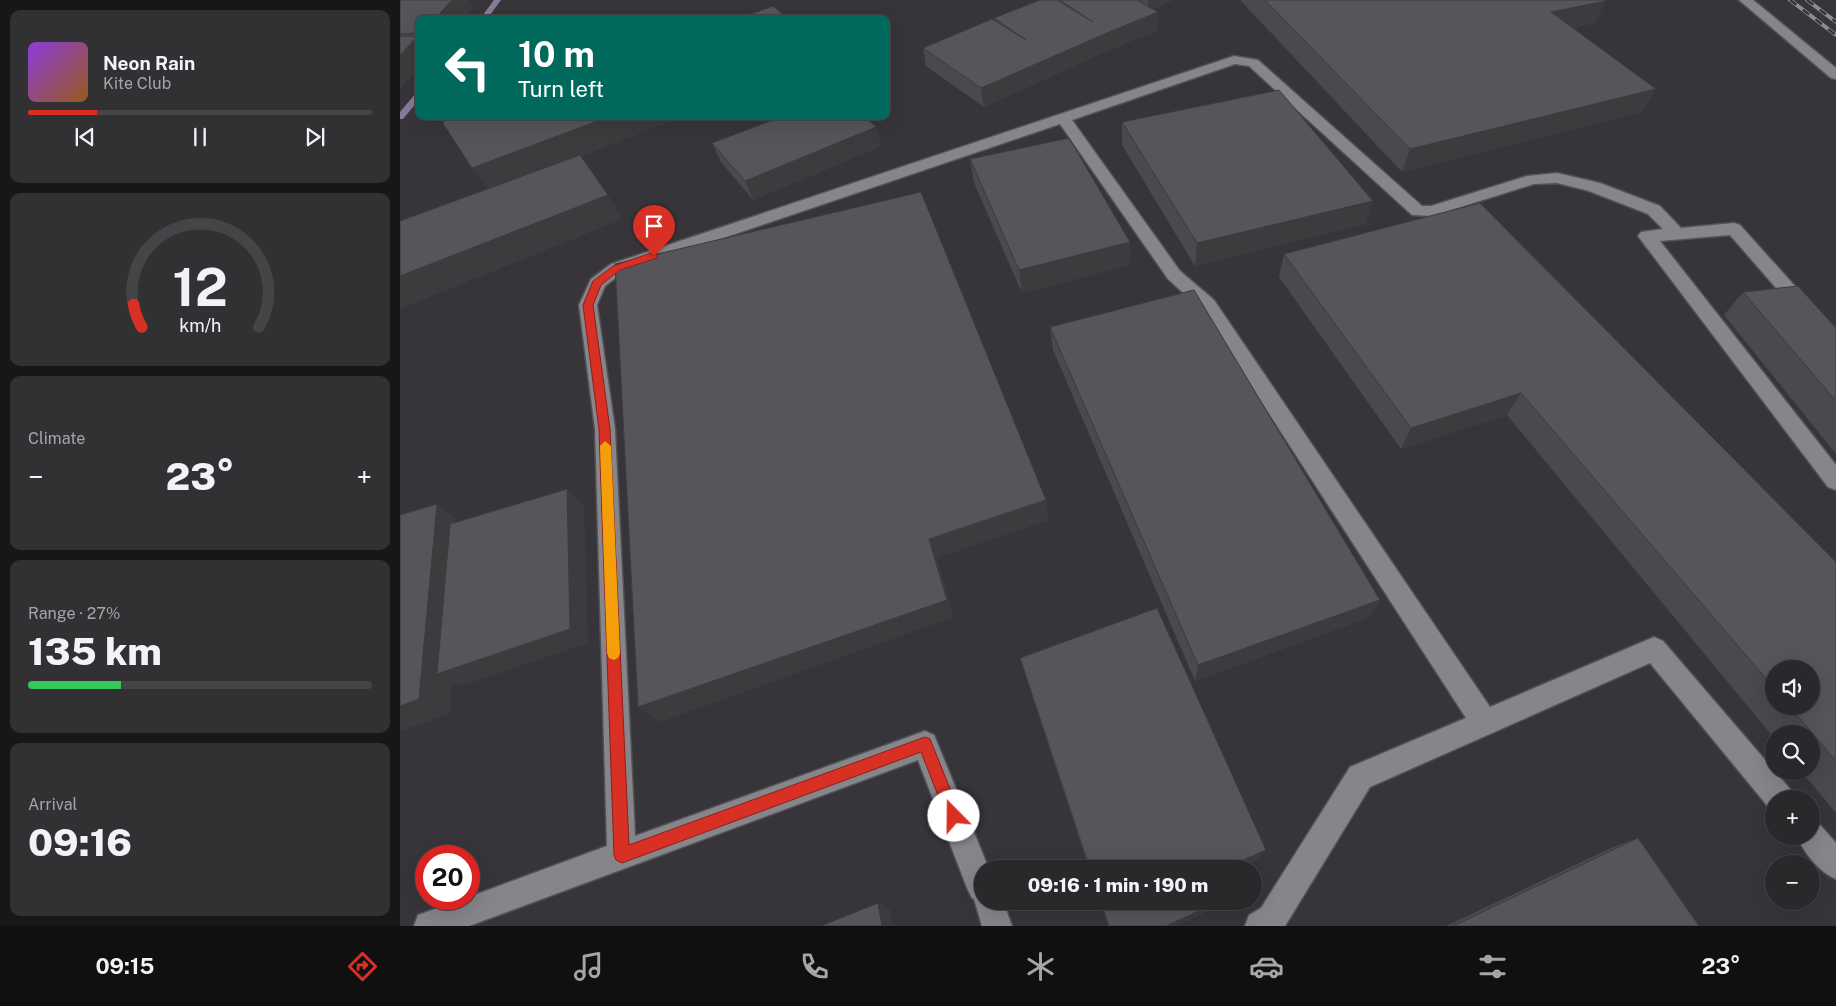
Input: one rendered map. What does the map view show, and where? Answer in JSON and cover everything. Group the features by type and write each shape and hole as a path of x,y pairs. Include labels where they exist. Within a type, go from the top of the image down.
{"lane":[{"path":"1745,0 1836,75"},
{"path":"622,855 604,429 588,305 597,283 617,268 1234,60 1253,63 1418,211 1432,211 1533,179 1557,178 1594,187 1654,210 1677,234"},
{"path":"1063,117 1174,275 1208,305 1484,722"},
{"path":"1836,344 1734,230 1647,236 1836,481"},
{"path":"1260,926 1272,919 1360,777 1654,649 1772,790"},
{"path":"429,926 925,744 974,868"},
{"path":"1819,845 1836,865"},
{"path":"992,910 998,926"}],"building":[{"path":"400,0 452,0 439,15 415,15 415,33 400,34"},
{"path":"1040,0 1057,0 1093,22 1060,0 1137,0 1158,12 981,88 923,48 992,19 1026,40 994,18"},
{"path":"1265,0 1605,0 1551,12 1656,89 1410,149"},
{"path":"773,6 783,15 748,15"},
{"path":"400,36 415,36 415,39 400,55"},
{"path":"1279,90 1373,201 1197,243 1122,122"},
{"path":"447,120 600,120 472,168 442,122"},
{"path":"772,120 868,120 876,127 745,181 712,143"},
{"path":"1069,138 1130,242 1019,270 970,159"},
{"path":"580,155 608,195 400,276 400,221"},
{"path":"921,192 1046,500 929,539 947,600 638,707 615,264"},
{"path":"1480,203 1836,562 1836,761 1820,742 1820,725 1805,725 1797,715 1820,715 1820,660 1765,660 1765,678 1521,393 1411,428 1284,254"},
{"path":"1798,286 1836,328 1836,401 1743,292"},
{"path":"1194,290 1380,600 1198,665 1050,327"},
{"path":"567,489 570,629 437,674 450,524"},
{"path":"437,504 419,699 400,706 400,515"},
{"path":"1157,608 1266,850 1243,860 1087,860 1020,658"},
{"path":"1638,838 1699,926 1453,926"},
{"path":"878,903 882,926 821,926"},
{"path":"1104,910 1201,910 1166,926 1109,926"}],"waterway":[{"path":"486,15 498,0"},
{"path":"400,117 415,100"}],"railway":[{"path":"1790,0 1836,35"},
{"path":"1807,0 1836,22"}],"slow traffic":[{"path":"605,446 614,653"}],"route":[{"path":"654,256 617,268 597,283 588,305 604,429 622,855 925,744 954,816"}]}
